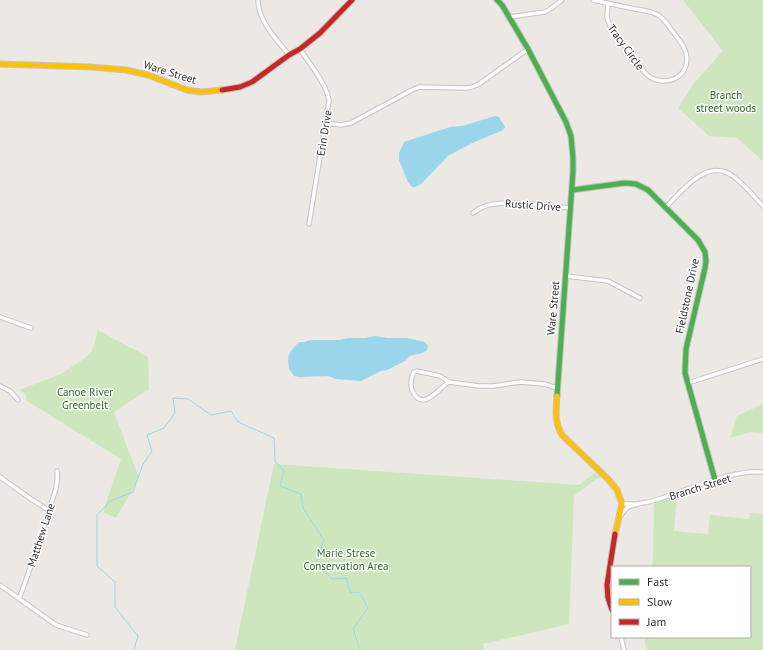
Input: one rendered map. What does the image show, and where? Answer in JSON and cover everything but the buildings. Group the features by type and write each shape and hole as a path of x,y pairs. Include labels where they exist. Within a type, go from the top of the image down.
{"street":[{"path":"258,0 258,9 263,20 289,55"},
{"name":"Ware Street","path":"0,64 91,67 126,70 148,75 187,90 201,92 240,87 252,82 289,55 300,49 320,33 352,0"},
{"name":"Ware Street","path":"497,0 510,17 528,49 566,122 571,136 573,158 572,190 566,257 556,421 562,435 608,479 617,490 622,504"},
{"path":"510,17 545,12 562,0"},
{"name":"Tracy Circle","path":"593,0 608,3 652,12 661,17 685,50 687,56 686,63 681,74 673,80 664,82 654,80 646,74 611,28 607,18 608,3"},
{"name":"Erin Drive","path":"300,49 326,88 329,96 329,105 309,224"},
{"path":"326,123 341,125 351,123 419,87 472,87 479,84 528,49"},
{"path":"665,208 696,178 707,172 715,171 724,172 734,176 763,206"},
{"name":"Fieldstone Drive","path":"572,190 620,182 642,186 648,190 698,240 705,252 705,268 686,349 685,373 715,480"},
{"name":"Rustic Drive","path":"473,213 481,208 496,204 570,208"},
{"path":"566,276 608,281 640,298"},
{"path":"0,317 31,328"},
{"path":"688,384 763,359"},
{"path":"449,382 427,400 422,401 416,397 411,388 412,374 417,371 440,376 449,382 479,386 494,386 520,382 544,384 557,388"},
{"path":"0,386 10,391 18,400"},
{"name":"Matthew Lane","path":"19,599 55,492 58,477 57,471"},
{"name":"Branch Street","path":"622,504 637,504 652,501 715,480 748,472 763,472"},
{"path":"0,477 48,510"},
{"path":"611,607 608,598 607,585 614,539 622,504"},
{"name":"Branch Street","path":"620,516 626,509 637,504"},
{"path":"0,586 56,625 87,635"},
{"path":"621,638 624,650"}],"green space":[{"name":"Branch street woods","path":"683,0 763,0 763,161 737,138 709,136 678,108 694,83 723,51"},
{"name":"Canoe River Greenbelt","path":"98,330 148,357 149,389 114,412 139,478 116,518 103,512 121,459 27,401 25,394 19,390 61,374 85,358 92,351"},
{"path":"763,404 763,433 751,432 730,438 737,416"},
{"name":"Marie Strese Conservation Area","path":"274,464 579,485 596,472 602,478 597,478 574,496 569,624 483,644 484,650 235,650"},
{"path":"677,497 674,531 708,534 710,515 749,519 750,513 763,514 763,650 647,650 645,638 751,638 751,566 652,566 654,503"}],"water":[{"path":"495,116 499,117 505,127 503,130 470,144 448,156 421,184 412,187 408,182 399,160 399,153 404,142 450,127 462,126"},
{"path":"375,336 407,338 425,342 428,346 427,350 424,352 409,356 405,361 361,381 336,379 328,376 299,377 294,376 289,369 288,358 290,352 300,342"}],"waterway":[{"path":"134,650 138,636 115,607 115,582 97,566 97,515 110,501 133,492 143,464 152,451 147,435 164,428 175,413 173,398 188,399 211,415 231,411 238,422 274,438 275,461 284,471 280,486 301,494 303,508 324,540 316,562 332,579 346,578 350,592 360,593 368,608 353,629 360,650"}],"traffic: fast":[{"path":"497,0 502,5 528,49 566,122 571,136 573,171 557,396"},
{"path":"572,190 625,183 636,184 648,190 698,240 705,252 705,268 686,349 685,373 715,480"}],"traffic: slow":[{"path":"0,64 91,67 126,70 148,75 187,90 201,92 222,90"},
{"path":"557,396 557,420 559,430 562,435 608,479 617,490 622,504 615,534"}],"traffic: jam":[{"path":"222,90 240,87 252,82 289,55 300,49 320,33 352,0"},
{"path":"611,607 608,598 607,585 615,534"}]}
